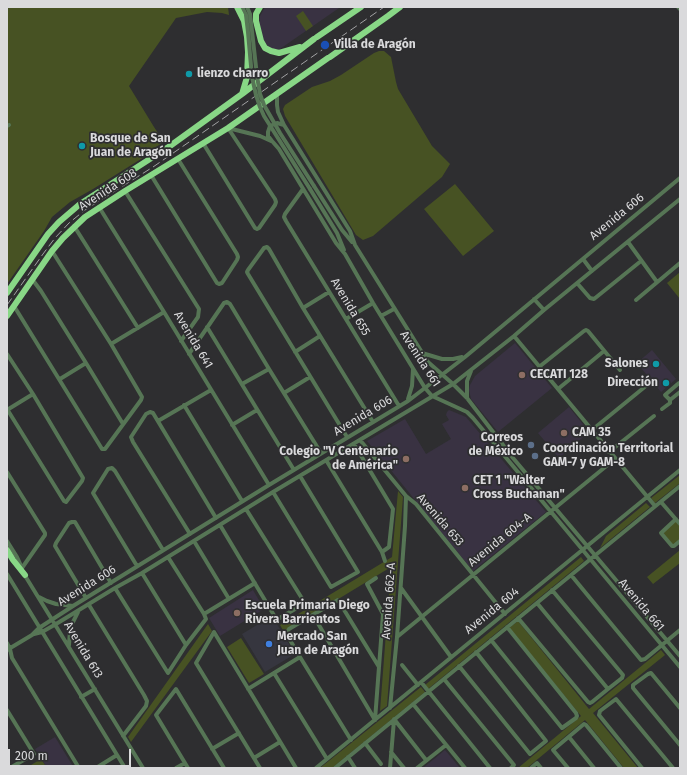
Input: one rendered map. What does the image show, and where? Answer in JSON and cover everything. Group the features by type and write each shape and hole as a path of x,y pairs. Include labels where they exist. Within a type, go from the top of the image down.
{"highway":[{"path":"237,7 244,21 248,52 247,77 242,94"},
{"path":"260,7 256,14 256,21 261,41 265,48 279,53 304,46"},
{"path":"346,17 355,7"},
{"name":"Avenida 608","path":"7,293 48,234 59,222 80,204 170,146 242,94 304,46 361,7"},
{"name":"Avenida 608","path":"7,316 62,238 74,226 98,207 228,128 400,7"},
{"path":"7,550 25,576"}],"street":[{"path":"242,7 246,15 252,77 260,107 268,123 337,233 345,254"},
{"path":"247,7 250,14 260,94 268,114 342,230 355,246"},
{"name":"Avenida 661","path":"277,94 278,112 284,125 350,231 355,246 428,362 467,398 513,458 680,656"},
{"path":"272,141 268,134 270,126 277,123 284,125"},
{"path":"228,128 260,136 272,141"},
{"path":"203,143 255,228 259,228 276,202 228,128"},
{"name":"Avenida 661","path":"272,141 279,149 304,189 336,244 345,254 425,388 432,396 467,412 473,418 680,667"},
{"path":"151,175 217,283 222,283 238,257 237,254 178,159"},
{"name":"Avenida 606","path":"8,650 40,630 52,619 137,566 408,401 441,374 465,357 680,178"},
{"name":"Avenida 655","path":"304,189 284,217 399,406"},
{"path":"124,191 199,309 198,317 181,341"},
{"name":"Avenida 606","path":"40,630 56,624 142,573 453,384 514,336 680,199"},
{"name":"Avenida 641","path":"98,207 164,312 269,485"},
{"path":"74,226 138,328"},
{"path":"628,242 657,282"},
{"path":"347,437 247,272 264,248 267,247 269,249 303,308 373,422"},
{"path":"14,306 102,448 105,449 142,397 111,344 52,251"},
{"path":"583,259 592,271"},
{"path":"577,283 590,298 594,299 641,261"},
{"path":"636,300 680,263"},
{"path":"32,279 41,291 123,424"},
{"path":"303,308 329,292"},
{"path":"534,299 544,310"},
{"path":"189,354 224,303 227,302 230,304 321,453"},
{"path":"346,319 373,302"},
{"path":"382,316 394,309"},
{"path":"111,344 164,312"},
{"path":"207,328 294,470"},
{"path":"539,367 586,330 620,370"},
{"path":"295,352 320,336"},
{"path":"514,336 655,506"},
{"path":"558,389 604,351"},
{"path":"422,353 442,359 465,357"},
{"path":"7,354 33,394 83,478 66,502 64,502 7,410 33,394"},
{"path":"60,379 86,363"},
{"path":"408,401 412,386 413,368"},
{"path":"242,384 269,369"},
{"path":"467,398 467,381 471,371"},
{"path":"284,393 310,377"},
{"path":"592,430 652,381"},
{"path":"670,400 665,395 680,384"},
{"path":"158,421 211,390"},
{"path":"662,409 680,392"},
{"path":"184,406 242,501"},
{"path":"232,425 257,410"},
{"path":"190,534 131,437 146,414 150,412 154,413 216,518"},
{"path":"609,452 654,416"},
{"name":"Avenida 653","path":"360,440 406,496 416,504 505,614"},
{"path":"337,444 341,451"},
{"path":"354,444 393,509 389,547 382,552"},
{"name":"Avenida 604-A","path":"397,637 615,459"},
{"path":"326,460 386,561"},
{"path":"137,566 93,493 108,469 112,468 115,471 163,550"},
{"name":"Avenida 604","path":"317,768 680,470"},
{"path":"7,472 45,533 22,568"},
{"path":"273,492 331,587 358,572 300,476"},
{"name":"Avenida 604","path":"335,768 680,486"},
{"path":"539,497 544,494"},
{"name":"Avenida 662-A","path":"390,708 397,637 406,496"},
{"path":"661,502 680,524"},
{"path":"220,525 275,617 278,619 302,605 304,603 246,509"},
{"path":"676,519 661,533 673,546 680,541"},
{"path":"86,598 55,546 69,523 75,522 111,583"},
{"name":"Avenida 613","path":"7,541 17,557 25,576 56,624 143,768"},
{"path":"178,541 183,548"},
{"path":"194,541 229,599"},
{"path":"115,588 168,673 186,645 206,619 168,557"},
{"path":"142,573 186,645"},
{"path":"7,574 125,768"},
{"path":"571,574 640,659 645,659 680,630"},
{"path":"375,720 383,614 367,584 376,578"},
{"path":"204,614 255,583"},
{"path":"400,588 451,657"},
{"path":"518,618 588,702 592,702 608,690 622,678 622,674 552,590"},
{"path":"39,597 56,604 73,606"},
{"path":"351,740 287,635 287,632 338,600 379,667"},
{"path":"537,603 608,690"},
{"path":"89,604 147,701 146,706 124,736"},
{"path":"69,609 72,614"},
{"path":"69,646 70,630 79,610"},
{"path":"313,615 375,720"},
{"path":"491,640 562,728 577,716 507,627"},
{"path":"260,768 196,663 214,632 296,768"},
{"path":"7,643 8,650 12,658 79,768"},
{"path":"459,666 530,754 546,741 476,652"},
{"path":"7,655 12,658"},
{"path":"248,689 300,656"},
{"path":"402,665 419,684 428,691 490,768"},
{"path":"274,673 327,759"},
{"path":"680,708 650,673 633,686 680,745"},
{"path":"444,679 513,767"},
{"path":"81,697 95,689"},
{"path":"188,768 156,715 176,689 224,768"},
{"path":"642,768 599,714 600,711 616,699 673,768"},
{"path":"413,704 465,768"},
{"path":"7,710 34,754 8,768"},
{"path":"390,768 394,719"},
{"path":"394,719 426,760"},
{"path":"568,768 553,750 584,724 621,768"},
{"path":"212,749 239,733"},
{"path":"569,737 594,768"},
{"path":"254,758 280,742"},
{"path":"365,743 381,764"},
{"path":"417,768 446,745"},
{"path":"391,752 404,768"},
{"path":"96,768 117,755"},
{"path":"348,757 355,768"},
{"path":"176,768 185,763"},
{"path":"531,768 537,763 541,768"}],"shaded area":[{"path":"265,7 343,7 339,8 277,51 267,47 263,42 259,24 260,16"},
{"path":"515,343 552,388 498,432 471,399 469,390 475,376"},
{"path":"652,350 676,379 661,392 637,363"},
{"name":"CAM 35","path":"569,407 589,432 559,458 538,433"},
{"name":"CET 1 \"Walter Cross Buchanan\"","path":"449,410 466,417 546,512 473,571 367,441 405,419 426,454 451,439 442,424 449,420 446,415"},
{"name":"Escuela Primaria Diego Rivera Barrientos","path":"253,590 264,609 220,636 209,618"},
{"name":"Mercado San Juan de Aragón","path":"272,616 295,654 265,672 242,634"},
{"path":"55,737 74,768 47,768 35,749"},
{"path":"445,750 460,768 423,768"}],"green space":[{"name":"Bosque de San Juan de Aragón","path":"7,7 228,7 229,15 207,12 176,18 129,86 164,142 150,151 149,154 70,202 52,217 7,284"},
{"path":"303,11 313,26 306,31 296,16"},
{"path":"379,51 384,51 391,57 398,89 432,146 450,164 442,177 373,236 363,240 356,235 285,116 283,109 285,105 312,87 330,81"},
{"path":"455,184 494,231 463,256 424,209"},
{"path":"680,272 680,299 667,283"},
{"path":"680,475 680,483 655,503 651,498"},
{"path":"398,491 403,497 387,706 380,711 391,567 284,632 280,625 392,557"},
{"path":"646,503 650,507 600,548 606,536"},
{"path":"676,521 680,525 680,540 673,545 662,532"},
{"path":"680,550 680,563 653,584 647,577"},
{"path":"581,557 584,561 428,689 425,685"},
{"path":"518,621 589,709 661,650 665,655 593,713 638,768 624,768 585,720 527,768 518,768 581,716 509,628"},
{"path":"208,624 212,631 131,742 128,737"},
{"path":"241,638 264,674 249,683 227,647"},
{"path":"421,687 425,692 332,768 320,768"},
{"path":"41,759 47,768 26,768"}],"railway":[{"path":"7,305 55,238 69,223 85,210 153,167 384,7"}],"place":[{"name":"Villa de Aragón","path":"325,45"},
{"name":"lienzo charro","path":"189,74"},
{"name":"Bosque de San Juan de Aragón","path":"82,146"},
{"name":"Salones","path":"656,364"},
{"name":"CECATI 128","path":"522,375"},
{"name":"Dirección","path":"666,383"},
{"name":"CAM 35","path":"564,433"},
{"name":"Correos de México","path":"531,445"},
{"name":"Coordinación Territorial GAM-7 y GAM-8","path":"535,456"},
{"name":"Colegio \"V Centenario de América\"","path":"406,459"},
{"name":"CET 1 \"Walter Cross Buchanan\"","path":"465,488"},
{"name":"Escuela Primaria Diego Rivera Barrientos","path":"237,613"},
{"name":"Mercado San Juan de Aragón","path":"269,644"}]}
